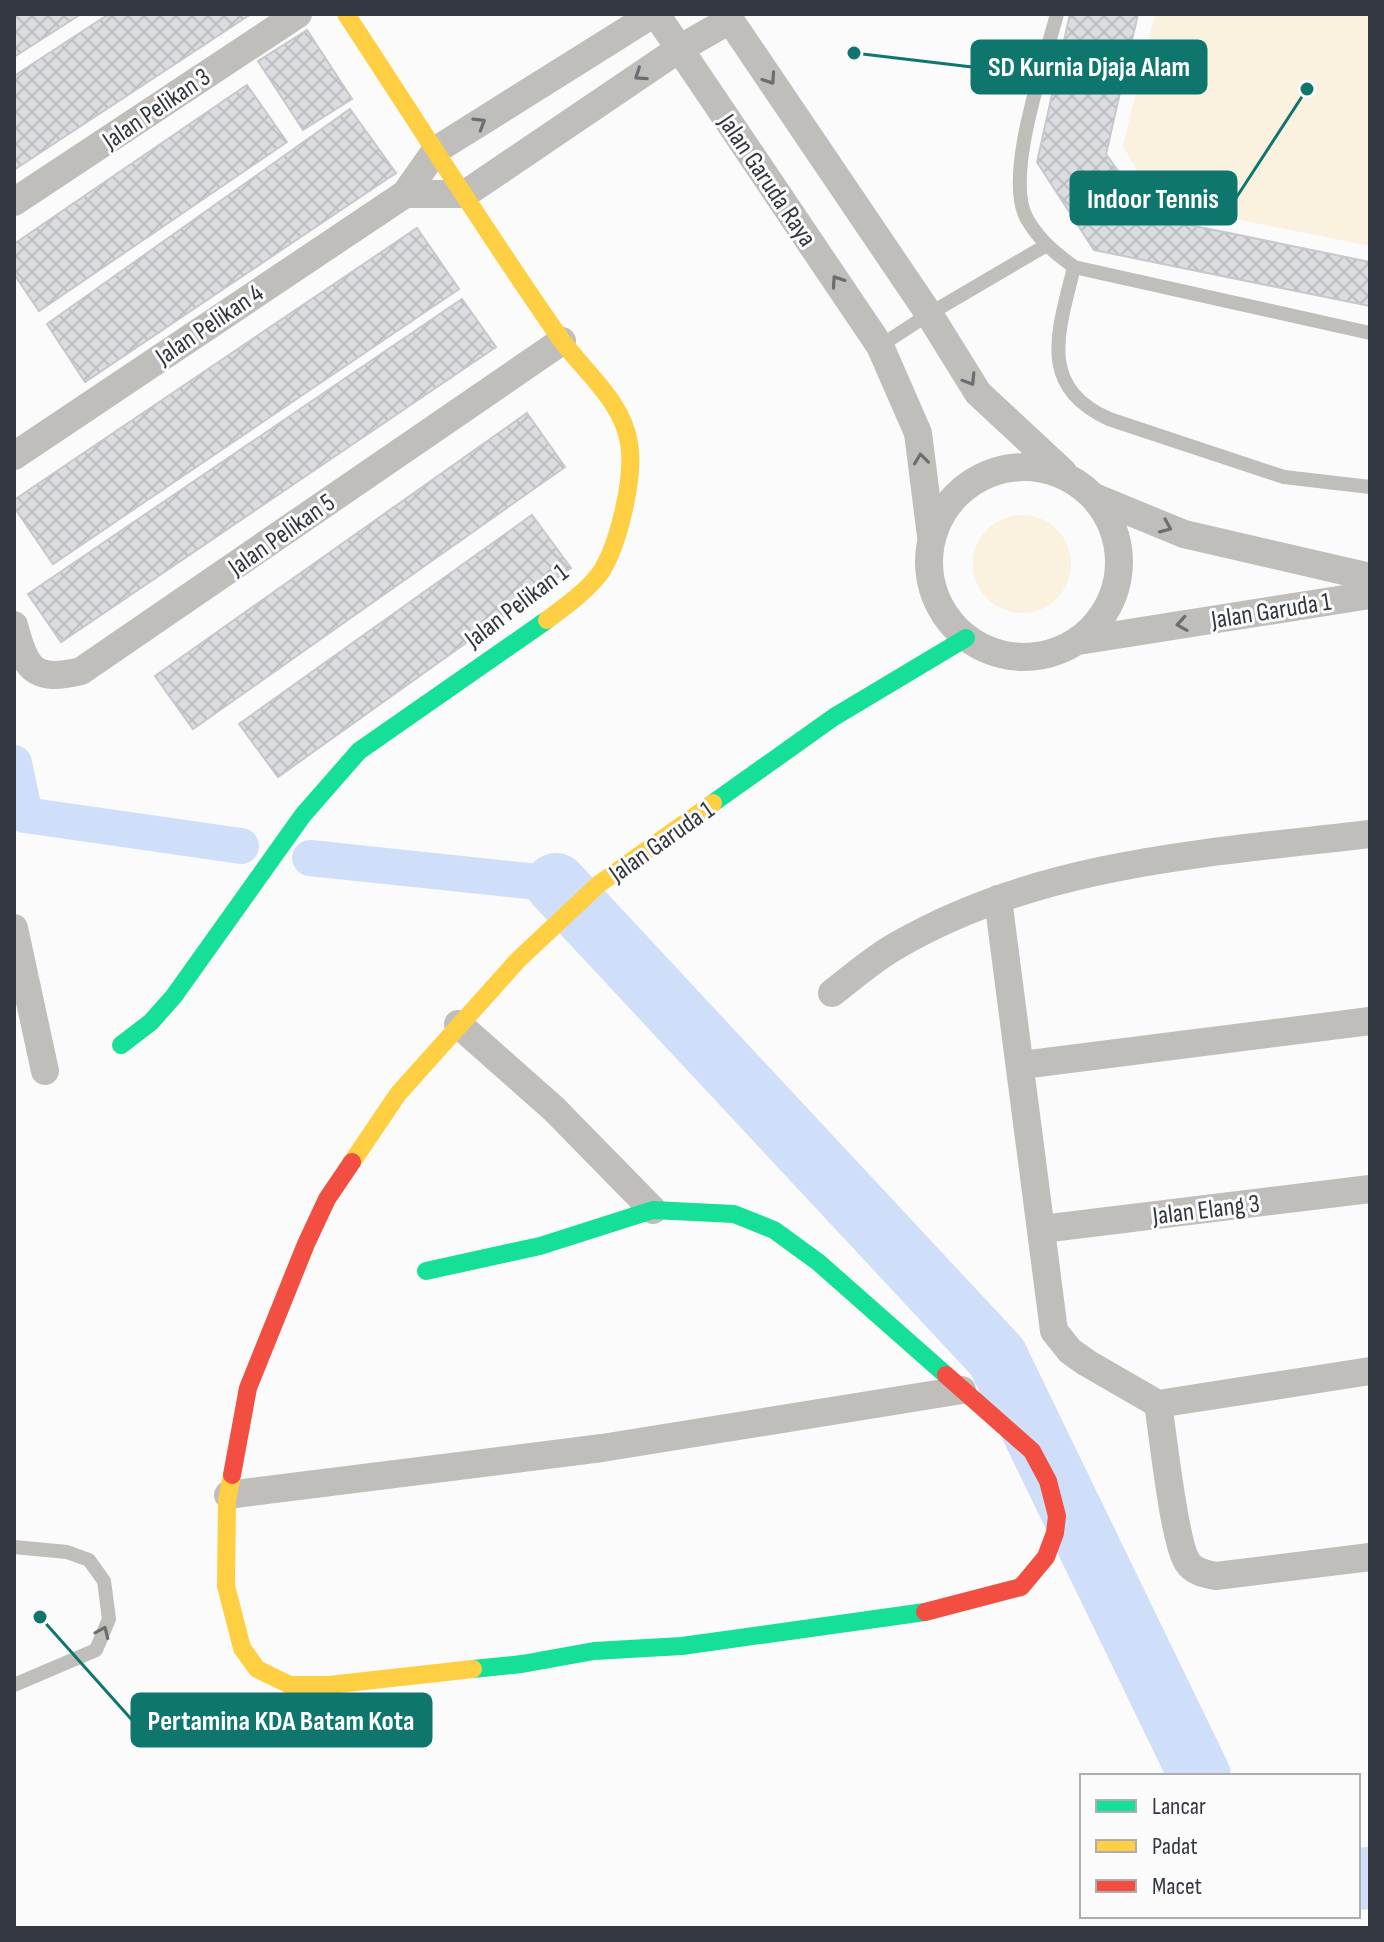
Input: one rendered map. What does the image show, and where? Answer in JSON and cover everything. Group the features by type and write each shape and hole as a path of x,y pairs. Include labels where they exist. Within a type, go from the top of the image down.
{"street":[{"name":"Jalan Pelikan 3","path":"14,202 298,14"},
{"name":"Jalan Pelikan 1","path":"121,1045 151,1022 174,996 303,815 359,751 572,602 601,571 625,505 632,468 629,440 615,405 562,341 346,14"},
{"path":"405,194 436,150 654,14"},
{"name":"Jalan Garuda Raya","path":"654,14 880,346"},
{"path":"405,194 465,194 728,17 929,314 978,393 1068,477 1094,497 1184,534 1370,577"},
{"name":"Jalan Pelikan 4","path":"14,456 405,194"},
{"name":"Jalan Pelikan 5","path":"14,625 21,653 30,667 47,674 63,675 81,671 562,341"},
{"path":"880,346 918,433 931,537 927,564 933,593 945,618 966,638 991,652 1019,658 1051,654 1078,641 1102,617 1117,588 1120,556 1112,524 1094,497"},
{"path":"931,537 943,511 961,489 986,474 1013,467 1041,468 1068,477"},
{"name":"Jalan Garuda 1","path":"1078,641 1370,595"},
{"name":"Jalan Garuda 1","path":"653,1210 734,1214 774,1230 818,1262 1032,1451 1048,1481 1057,1516 1055,1533 1046,1557 1021,1587 927,1612 682,1646 594,1651 522,1664 329,1685 290,1685 257,1669 242,1648 226,1586 228,1495 248,1388 327,1199 398,1094 518,960 599,884 834,717 966,638"},
{"path":"832,993 894,947 944,921 998,899 1068,877 1141,861 1370,834"},
{"path":"998,899 1022,1065 1054,1331 1070,1351 1087,1363 1158,1404 1370,1371"},
{"path":"14,928 45,1071"},
{"path":"1022,1065 1370,1021"},
{"path":"426,1271 540,1246 653,1210 554,1109 458,1024"},
{"name":"Jalan Elang 3","path":"1042,1229 1370,1189"},
{"path":"228,1495 602,1448 962,1390"},
{"path":"1158,1404 1178,1531 1189,1565 1216,1576 1370,1557"}],"lane":[{"path":"1057,14 1022,151 1019,179 1025,217 1045,246 1074,267 1370,333"},
{"path":"880,346 1045,246"},
{"path":"1074,267 1062,317 1058,358 1073,396 1081,403 1109,419 1284,477 1370,487"},
{"path":"14,1547 67,1552 89,1560 104,1581 109,1619 96,1650 14,1685"}],"shaded area":[{"path":"1155,14 1370,14 1370,246 1156,203 1123,146"},
{"path":"1022,515 1041,518 1057,529 1068,545 1071,564 1068,583 1057,599 1041,610 1022,613 1003,610 987,599 976,583 973,564 976,545 987,529 1003,518"}],"building":[{"path":"14,14 81,14 14,57"},
{"path":"109,14 251,14 14,170 14,76"},
{"path":"1070,14 1138,14 1106,154 1151,217 1370,262 1370,306 1094,250 1037,162"},
{"path":"307,30 352,99 303,130 258,61"},
{"path":"247,85 287,142 39,311 14,274 14,244"},
{"path":"350,109 396,173 85,382 47,324"},
{"path":"417,228 459,289 53,564 14,507 14,500"},
{"path":"462,299 496,347 61,642 28,594"},
{"path":"527,413 565,467 193,729 155,676"},
{"path":"532,515 571,568 278,777 239,724"}],"waterway":[{"path":"14,763 25,815 241,846"},
{"path":"310,858 556,884"},
{"path":"556,884 997,1357 1199,1774"},
{"path":"1360,1879 1370,1878"}],"traffic: fast":[{"path":"121,1045 151,1022 174,996 303,815 359,751 547,620"},
{"path":"713,803 834,717 966,638"},
{"path":"426,1271 540,1246 653,1210 734,1214 774,1230 818,1262 946,1375"},
{"path":"473,1669 594,1651 682,1646 925,1612"}],"traffic: slow":[{"path":"346,14 532,298 570,351 601,387 625,428 630,457 628,491 608,559 595,579 547,620"},
{"path":"352,1162 398,1094 518,960 599,884 713,803"},
{"path":"232,1475 227,1500 226,1586 242,1648 257,1669 290,1685 329,1685 473,1669"}],"traffic: jam":[{"path":"232,1475 248,1388 306,1244 327,1199 352,1162"},
{"path":"925,1612 1021,1587 1046,1557 1055,1533 1057,1516 1048,1481 1032,1451 946,1375"}],"place":[{"name":"SD Kurnia Djaja Alam","path":"854,53"},
{"name":"Indoor Tennis","path":"1307,89"},
{"name":"Pertamina KDA Batam Kota","path":"40,1617"}]}
